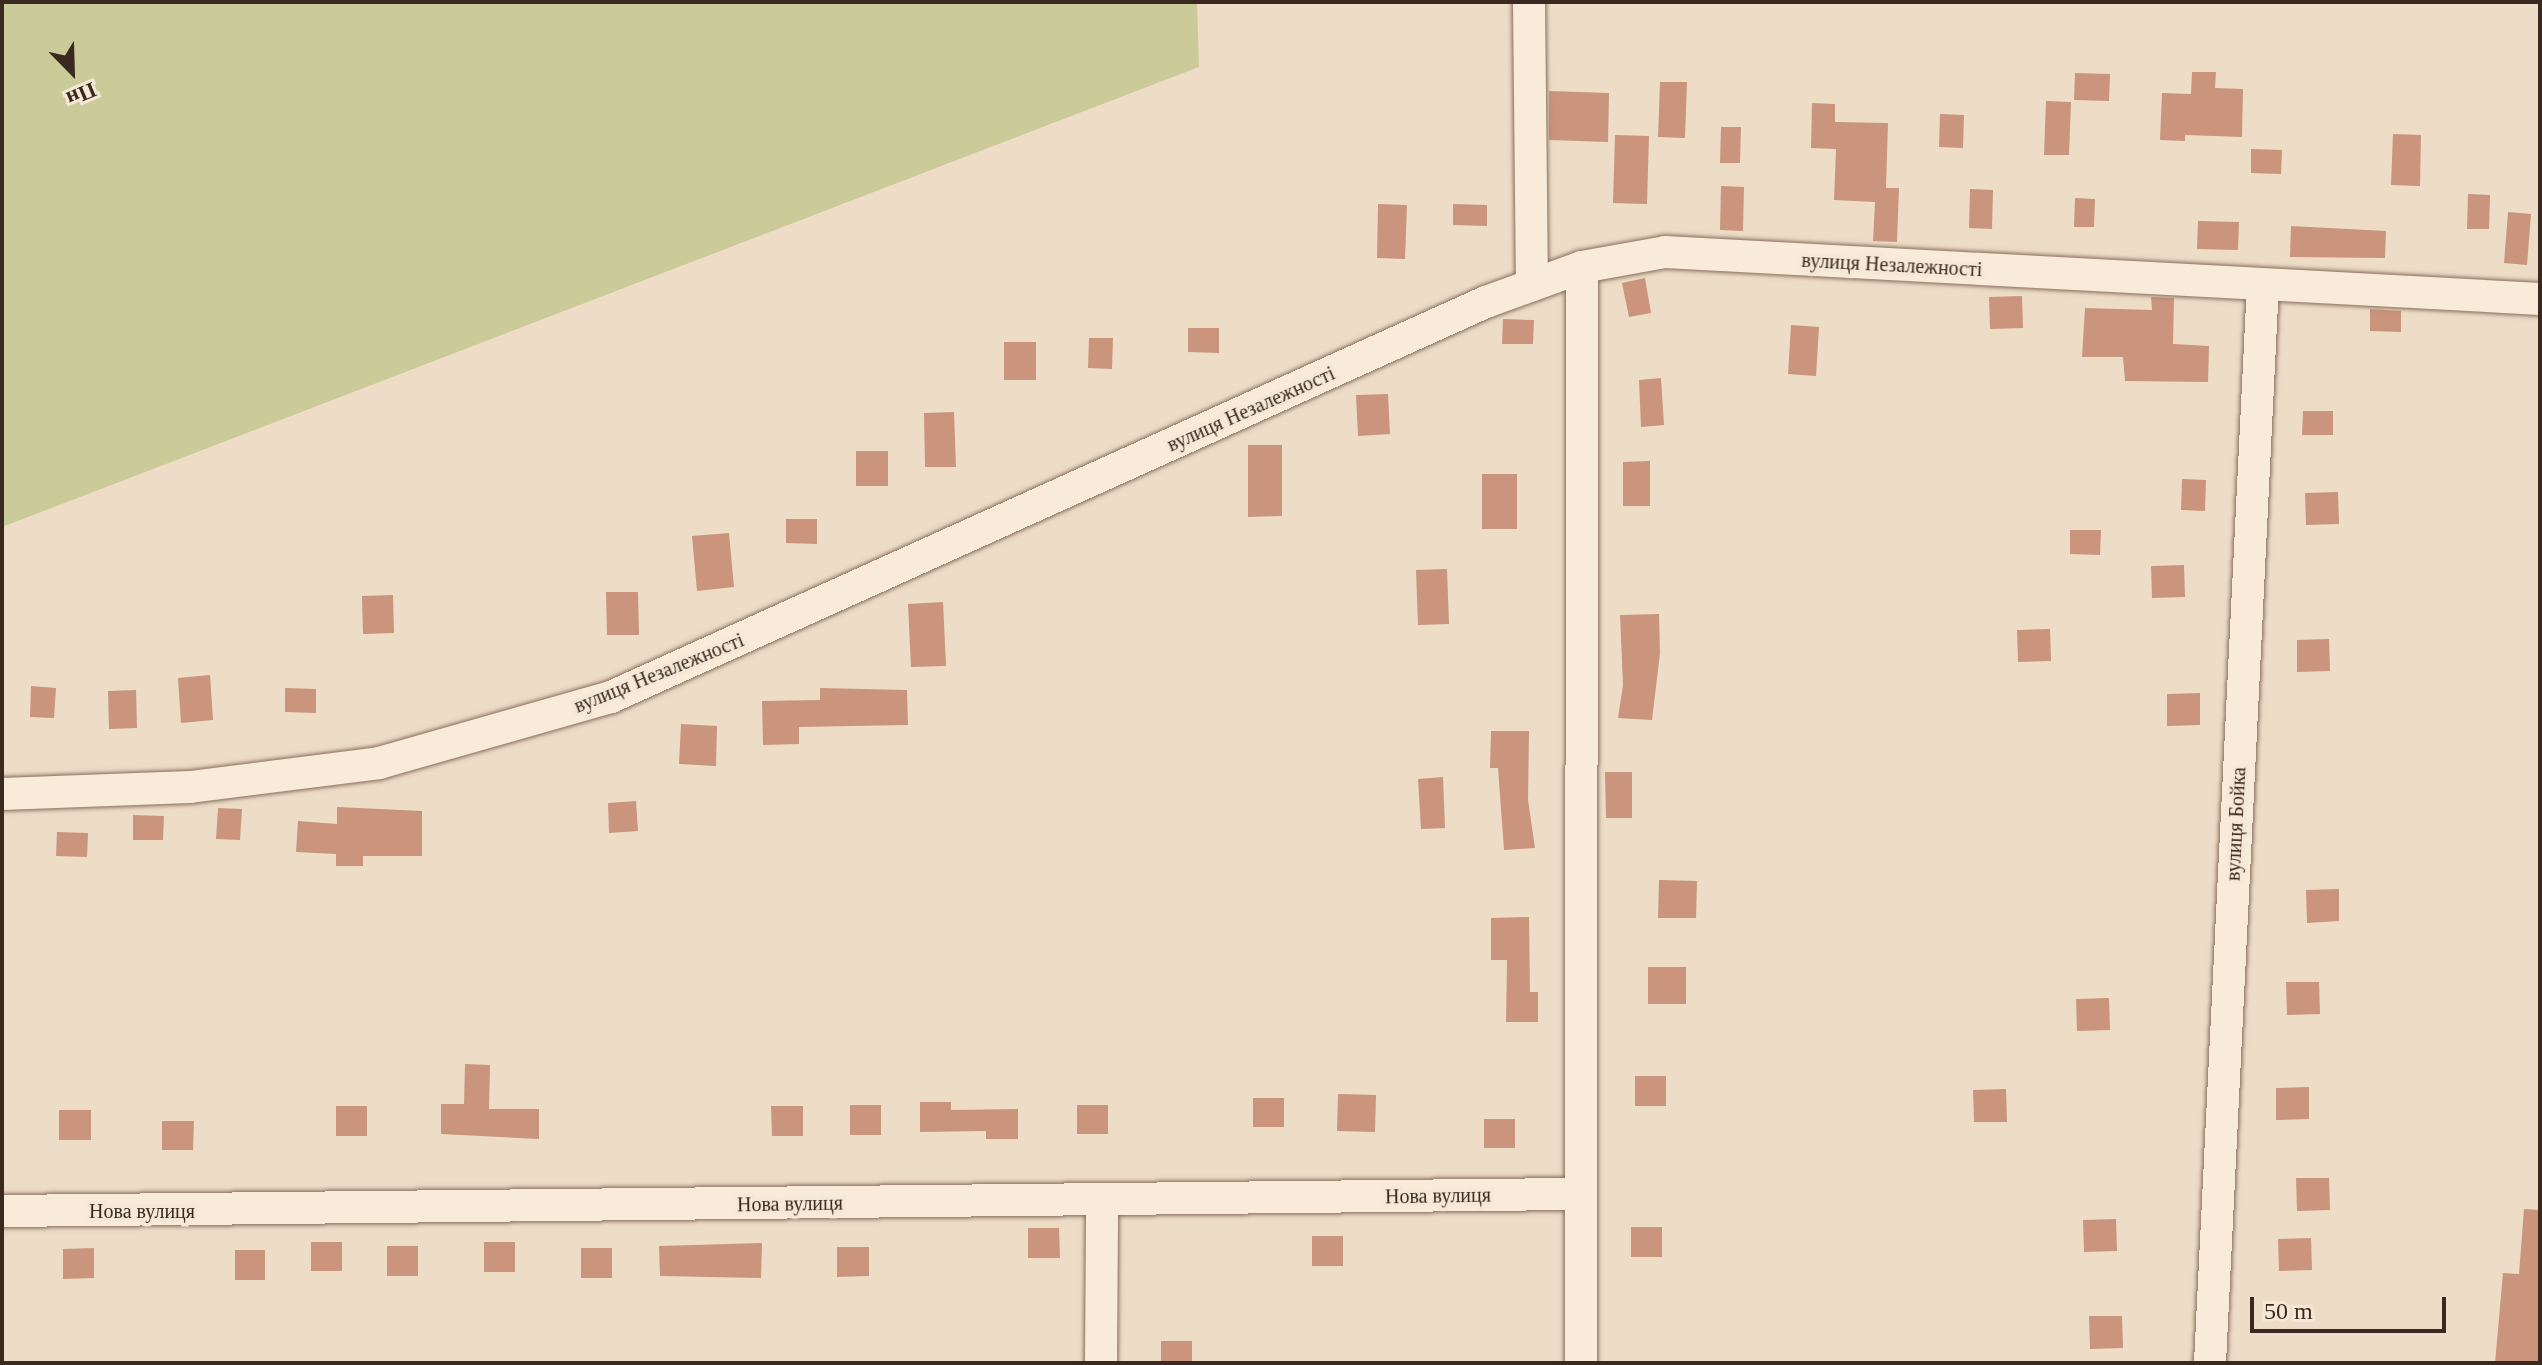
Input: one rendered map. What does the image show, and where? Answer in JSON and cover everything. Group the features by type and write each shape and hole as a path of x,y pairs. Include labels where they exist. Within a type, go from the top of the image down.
{"street":[{"path":"1529,2 1532,285"},
{"name":"вулиця Незалежності","path":"2,794 190,787 379,763 611,697 1532,285 1582,267 1665,252 2540,299"},
{"path":"1581,1363 1578,1194 1582,267"},
{"name":"вулиця Бойка","path":"2210,1363 2263,285"},
{"name":"Нова вулиця","path":"2,1211 1578,1194"},
{"path":"1101,1363 1102,1200"}],"green space":[{"path":"2,2 1197,2 1199,67 2,527"}],"building":[{"path":"2192,72 2216,72 2215,88 2243,89 2242,137 2185,135 2185,141 2160,140 2162,93 2191,94"},
{"path":"2075,73 2110,74 2109,101 2074,100"},
{"path":"1660,82 1687,82 1685,138 1658,137"},
{"path":"1549,91 1609,93 1608,142 1549,140"},
{"path":"2046,101 2071,102 2069,155 2044,155"},
{"path":"1812,103 1835,104 1835,122 1888,123 1886,188 1899,188 1897,242 1873,241 1875,202 1834,200 1836,149 1811,148"},
{"path":"1940,114 1964,115 1963,148 1939,147"},
{"path":"1721,127 1741,127 1740,163 1720,163"},
{"path":"2393,134 2421,135 2420,186 2391,185"},
{"path":"1615,135 1649,136 1647,204 1613,203"},
{"path":"2251,149 2282,150 2281,174 2251,173"},
{"path":"1721,186 1744,187 1743,231 1720,230"},
{"path":"1970,189 1993,190 1992,229 1969,228"},
{"path":"2468,194 2490,195 2489,229 2467,229"},
{"path":"2075,198 2095,199 2094,227 2074,227"},
{"path":"1378,204 1407,205 1405,259 1377,258"},
{"path":"1453,204 1487,205 1487,226 1453,225"},
{"path":"2508,212 2531,214 2527,265 2504,263"},
{"path":"2198,221 2239,222 2238,250 2197,249"},
{"path":"2291,226 2386,231 2385,258 2290,257"},
{"path":"1645,278 1651,313 1629,317 1622,283"},
{"path":"2022,296 2023,328 1990,329 1989,297"},
{"path":"2151,297 2174,298 2173,344 2209,346 2208,382 2125,381 2123,357 2082,357 2085,308 2152,310"},
{"path":"2370,309 2401,311 2401,332 2370,331"},
{"path":"1503,319 1534,320 1533,344 1502,344"},
{"path":"1791,325 1819,327 1816,376 1788,374"},
{"path":"1188,328 1219,328 1219,353 1188,352"},
{"path":"1089,338 1113,338 1112,369 1088,368"},
{"path":"1004,342 1036,342 1036,380 1004,380"},
{"path":"1661,378 1664,425 1641,427 1639,380"},
{"path":"1388,394 1390,434 1358,436 1356,395"},
{"path":"2303,411 2333,411 2333,435 2302,435"},
{"path":"954,412 956,467 925,467 924,413"},
{"path":"1248,445 1282,445 1282,516 1248,517"},
{"path":"856,451 888,451 888,486 856,486"},
{"path":"1650,461 1650,506 1623,506 1623,462"},
{"path":"1482,474 1517,474 1517,529 1482,529"},
{"path":"2182,479 2206,480 2205,511 2181,510"},
{"path":"2338,492 2339,524 2306,525 2305,493"},
{"path":"786,519 817,519 817,544 786,543"},
{"path":"2070,530 2101,530 2100,555 2070,554"},
{"path":"729,533 734,587 697,591 692,536"},
{"path":"2184,565 2185,597 2152,598 2151,566"},
{"path":"1447,569 1449,624 1418,625 1416,570"},
{"path":"606,592 638,592 639,635 607,635"},
{"path":"393,595 394,633 363,634 362,596"},
{"path":"943,602 946,666 911,667 908,604"},
{"path":"1659,614 1660,653 1652,720 1618,718 1623,685 1620,615"},
{"path":"2050,629 2051,661 2018,662 2017,630"},
{"path":"2329,639 2330,671 2297,672 2297,640"},
{"path":"210,675 213,720 181,723 178,678"},
{"path":"31,686 56,688 54,718 30,717"},
{"path":"285,688 316,689 316,713 285,712"},
{"path":"820,688 907,690 908,725 799,727 799,744 763,745 762,701 820,700"},
{"path":"136,690 137,728 109,729 108,691"},
{"path":"2200,693 2200,725 2167,726 2167,694"},
{"path":"681,724 717,726 716,766 679,764"},
{"path":"1491,731 1529,731 1528,800 1535,848 1504,850 1498,768 1490,768"},
{"path":"1605,772 1632,772 1632,818 1606,818"},
{"path":"1443,777 1445,828 1421,829 1418,779"},
{"path":"636,801 638,831 609,833 608,803"},
{"path":"337,807 422,811 422,856 363,856 363,866 336,866 336,854 296,852 298,821 337,824"},
{"path":"218,808 242,809 240,840 216,839"},
{"path":"133,815 164,816 163,840 133,840"},
{"path":"57,832 88,833 87,857 56,856"},
{"path":"1659,880 1697,881 1696,918 1658,918"},
{"path":"2339,889 2339,921 2307,923 2306,890"},
{"path":"1529,917 1530,992 1538,992 1538,1022 1506,1022 1507,960 1491,960 1491,918"},
{"path":"1648,967 1686,967 1686,1004 1648,1004"},
{"path":"2286,982 2319,982 2320,1014 2287,1015"},
{"path":"2109,998 2110,1030 2077,1031 2076,999"},
{"path":"465,1064 490,1065 489,1109 539,1109 539,1139 441,1134 441,1104 464,1104"},
{"path":"1635,1076 1666,1076 1666,1106 1635,1106"},
{"path":"2309,1087 2309,1119 2276,1120 2276,1088"},
{"path":"2006,1089 2007,1122 1974,1122 1973,1090"},
{"path":"1338,1094 1376,1095 1375,1132 1337,1131"},
{"path":"1253,1098 1284,1098 1284,1127 1253,1127"},
{"path":"920,1102 951,1102 951,1110 1018,1109 1018,1139 986,1139 986,1131 920,1132"},
{"path":"850,1105 881,1105 881,1135 850,1135"},
{"path":"1077,1105 1108,1105 1108,1134 1077,1134"},
{"path":"336,1106 367,1106 367,1136 336,1136"},
{"path":"771,1106 803,1106 803,1136 772,1136"},
{"path":"59,1110 91,1110 91,1140 59,1140"},
{"path":"1484,1119 1515,1119 1515,1148 1484,1148"},
{"path":"162,1121 194,1121 193,1150 162,1150"},
{"path":"2296,1178 2329,1178 2330,1210 2297,1211"},
{"path":"2524,1209 2540,1210 2540,1363 2495,1363 2503,1273 2519,1274"},
{"path":"2116,1219 2117,1251 2084,1252 2083,1220"},
{"path":"1631,1227 1662,1227 1662,1257 1631,1257"},
{"path":"1028,1228 1059,1228 1060,1258 1028,1258"},
{"path":"1312,1236 1343,1236 1343,1266 1312,1266"},
{"path":"2311,1238 2312,1270 2279,1271 2278,1239"},
{"path":"311,1242 342,1242 342,1271 311,1271"},
{"path":"484,1242 515,1242 515,1272 484,1272"},
{"path":"762,1243 761,1278 660,1276 659,1246"},
{"path":"387,1246 418,1246 418,1276 387,1276"},
{"path":"837,1247 869,1247 869,1276 837,1277"},
{"path":"94,1248 94,1278 63,1279 63,1249"},
{"path":"581,1248 612,1248 612,1278 581,1278"},
{"path":"235,1250 265,1250 265,1280 235,1280"},
{"path":"2089,1316 2122,1316 2123,1348 2090,1349"},
{"path":"1161,1341 1192,1341 1192,1363 1161,1363"}]}
